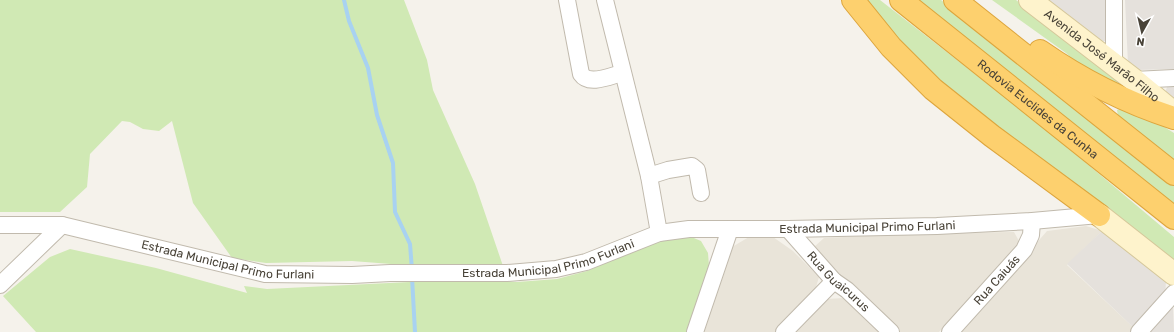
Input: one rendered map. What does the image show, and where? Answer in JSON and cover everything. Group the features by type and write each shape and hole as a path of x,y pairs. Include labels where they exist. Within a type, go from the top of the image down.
{"highway":[{"path":"853,0 891,47 933,89 992,136 1099,215"},
{"name":"Rodovia Euclides da Cunha","path":"901,0 1174,218"},
{"path":"955,0 1174,174"},
{"path":"965,0 1070,71 1101,90 1142,108 1174,118"}],"main road":[{"name":"Avenida José Marão Filho","path":"1030,0 1134,80 1174,113"},
{"path":"1099,215 1174,274"}],"street":[{"path":"567,0 583,78 589,80 622,73"},
{"path":"605,0 648,176 659,233"},
{"path":"1114,0 1114,66"},
{"path":"1134,80 1174,78"},
{"path":"648,176 668,170 692,166 697,170 702,193"},
{"name":"Estrada Municipal Primo Furlani","path":"0,225 62,225 265,274 352,275 429,272 507,273 556,269 586,262 659,233 689,229 937,226 1032,221 1099,215"},
{"name":"Rua Caiuás","path":"950,332 1024,250 1031,235 1032,221"},
{"path":"0,285 62,225"},
{"path":"695,332 730,229"},
{"name":"Rua Guaicurus","path":"788,229 834,280 847,290 890,332"},
{"path":"784,332 834,280"},
{"path":"1139,332 1174,293"}],"shaded area":[{"path":"1042,0 1108,0 1106,41 1100,41"},
{"path":"1125,0 1174,0 1174,69 1137,70 1128,64"},
{"path":"1174,86 1174,103 1165,93 1167,87"},
{"path":"1086,226 1102,231 1067,265 1135,329 1133,332 959,332 1047,231"},
{"path":"1102,231 1166,281 1165,298 1135,329 1067,264"},
{"path":"1014,232 1019,241 1016,249 939,332 898,332 837,276 814,247 824,238 928,233"},
{"path":"749,237 773,237 793,251 819,277 814,294 777,332 704,332 724,258 732,247"},
{"path":"844,298 882,332 794,332 826,299"},
{"path":"1173,305 1174,332 1149,332"}],"green space":[{"path":"0,0 404,0 427,60 433,90 475,184 503,266 391,264 352,261 266,263 232,258 193,203 172,121 159,131 143,129 130,122 122,121 90,154 87,187 60,212 0,212"},
{"path":"861,0 880,0 1047,130 1174,237 1174,267 935,85"},
{"path":"915,0 941,0 1174,186 1174,206"},
{"path":"992,0 1016,0 1121,81 1120,85 1099,84 1066,53"},
{"path":"1125,107 1135,109 1174,133 1174,160 1118,116 1117,110"},
{"path":"689,236 701,241 708,253 709,266 687,332 36,332 3,296 50,257 70,249 156,268 247,293 244,286 267,289 466,279 517,282 557,279 587,271 659,240"}],"waterway":[{"path":"344,0 349,21 368,68 377,115 393,163 395,212 410,244 412,270"},
{"path":"412,277 415,332"}]}
